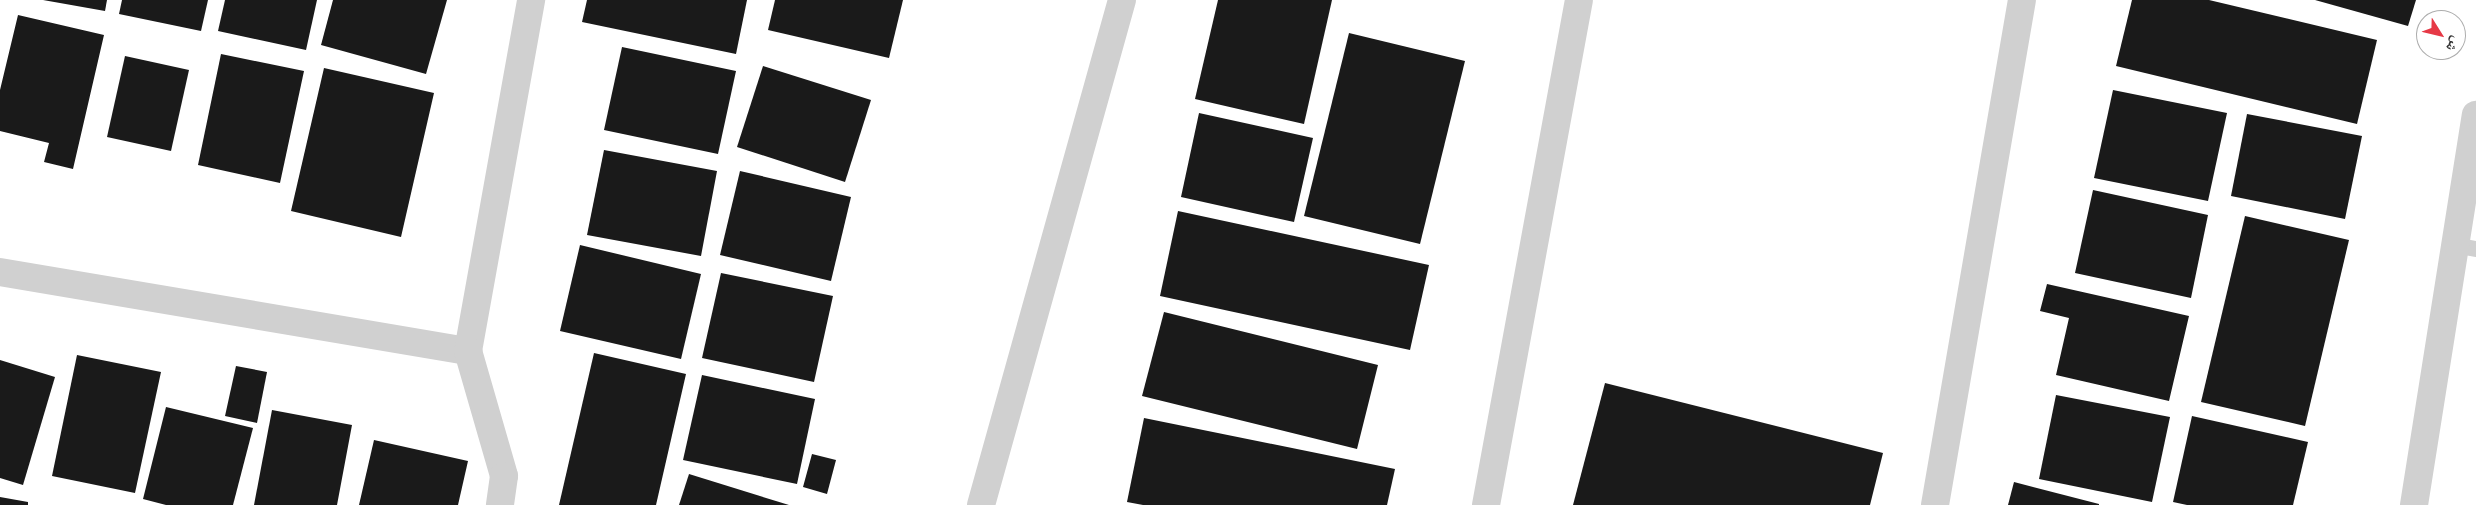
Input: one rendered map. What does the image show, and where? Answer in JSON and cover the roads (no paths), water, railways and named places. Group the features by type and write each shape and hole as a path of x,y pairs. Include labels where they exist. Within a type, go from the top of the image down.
{"street":[{"path":"500,505 504,476 468,351 531,0"},
{"path":"981,505 1122,0"},
{"path":"1486,505 1580,0"},
{"path":"1936,505 2022,0"},
{"path":"2414,505 2466,247 2476,115"},
{"path":"0,272 468,351"}]}
